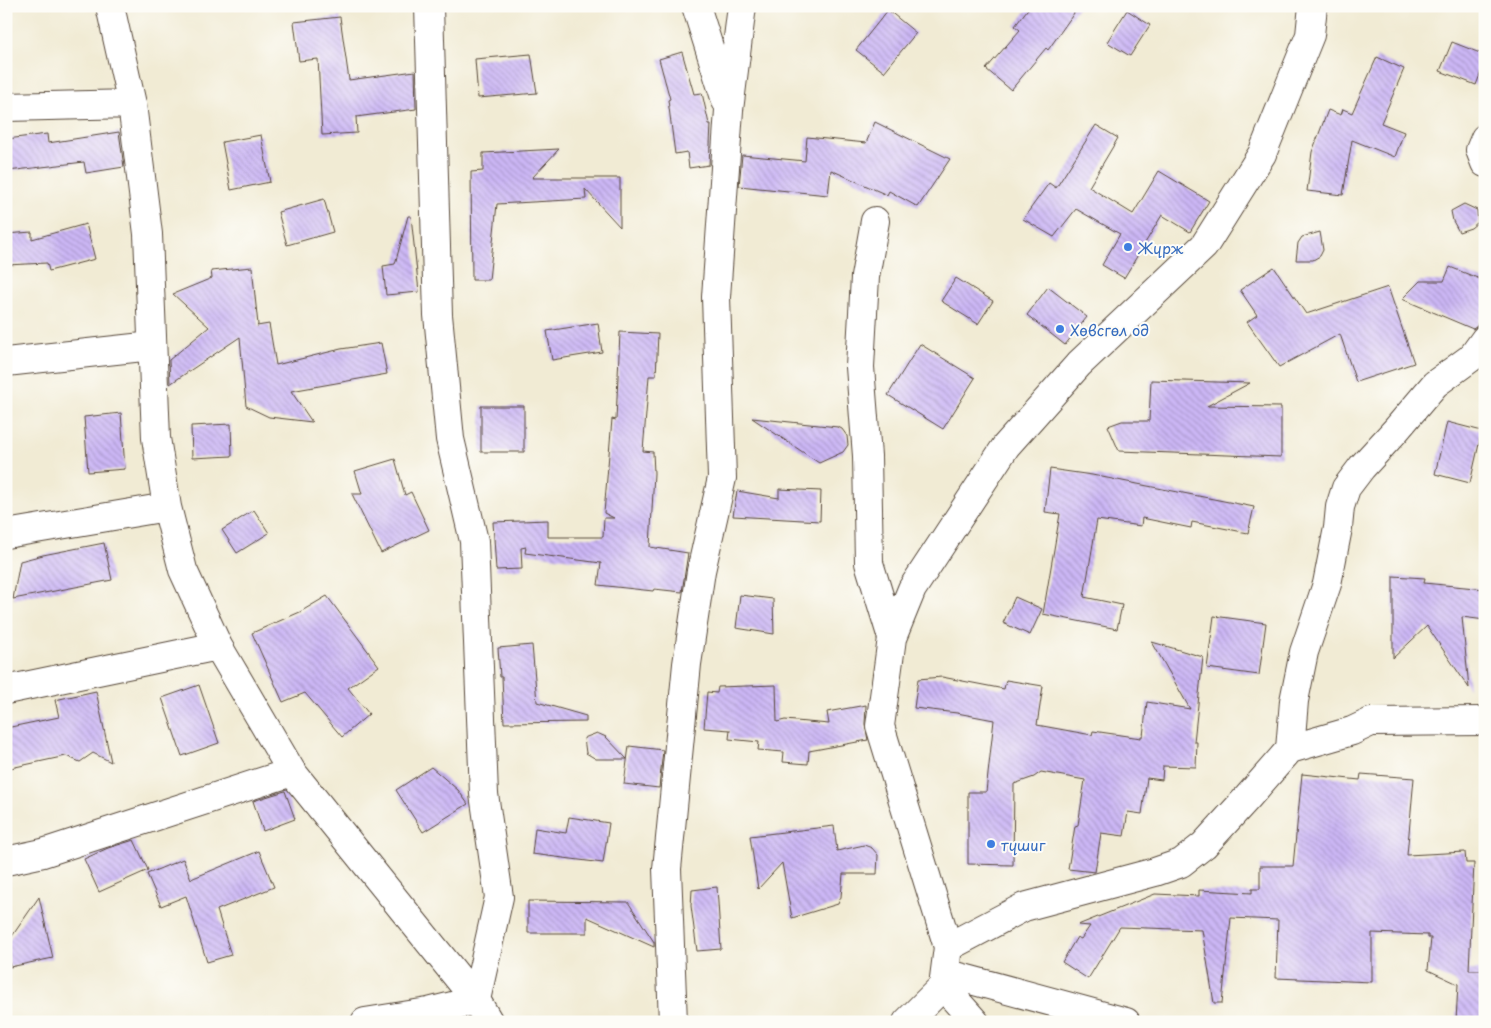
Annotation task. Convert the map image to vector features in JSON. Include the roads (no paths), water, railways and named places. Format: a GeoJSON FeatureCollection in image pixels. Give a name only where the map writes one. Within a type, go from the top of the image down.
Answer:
{"type":"FeatureCollection","features":[{"type":"Feature","properties":{"kind":"street"},"geometry":{"type":"LineString","coordinates":[[110,6],[132,104],[148,234],[156,438],[167,507],[183,570],[218,646],[292,772],[482,1011]]}},
{"type":"Feature","properties":{"kind":"street"},"geometry":{"type":"LineString","coordinates":[[429,6],[438,315],[450,439],[474,541],[484,794],[499,897],[482,1011]]}},
{"type":"Feature","properties":{"kind":"street"},"geometry":{"type":"LineString","coordinates":[[696,6],[729,110]]}},
{"type":"Feature","properties":{"kind":"street"},"geometry":{"type":"LineString","coordinates":[[673,1022],[667,869],[687,664],[701,571],[722,478],[716,297],[729,110],[742,6]]}},
{"type":"Feature","properties":{"kind":"street"},"geometry":{"type":"LineString","coordinates":[[975,1022],[945,969],[880,726],[892,638],[912,589],[1006,446],[1079,364],[1204,246],[1262,154],[1310,35],[1313,6]]}},
{"type":"Feature","properties":{"kind":"street"},"geometry":{"type":"LineString","coordinates":[[6,107],[132,104]]}},
{"type":"Feature","properties":{"kind":"street"},"geometry":{"type":"LineString","coordinates":[[1485,138],[1480,150],[1485,164]]}},
{"type":"Feature","properties":{"kind":"street"},"geometry":{"type":"LineString","coordinates":[[875,221],[865,277],[860,367],[867,456],[869,563],[892,638]]}},
{"type":"Feature","properties":{"kind":"street"},"geometry":{"type":"LineString","coordinates":[[1290,749],[1294,701],[1304,652],[1327,584],[1338,528],[1340,507],[1346,488],[1435,384],[1472,357],[1485,339]]}},
{"type":"Feature","properties":{"kind":"street"},"geometry":{"type":"LineString","coordinates":[[6,362],[152,346]]}},
{"type":"Feature","properties":{"kind":"street"},"geometry":{"type":"LineString","coordinates":[[6,534],[167,507]]}},
{"type":"Feature","properties":{"kind":"street"},"geometry":{"type":"LineString","coordinates":[[6,690],[218,646]]}},
{"type":"Feature","properties":{"kind":"street"},"geometry":{"type":"LineString","coordinates":[[907,1022],[945,969],[1024,907],[1155,872],[1181,863],[1204,845],[1290,749],[1352,731],[1371,722],[1485,721]]}},
{"type":"Feature","properties":{"kind":"street"},"geometry":{"type":"LineString","coordinates":[[6,861],[43,853],[292,772]]}},
{"type":"Feature","properties":{"kind":"street"},"geometry":{"type":"LineString","coordinates":[[945,969],[1126,1022]]}},
{"type":"Feature","properties":{"kind":"street"},"geometry":{"type":"LineString","coordinates":[[365,1022],[428,1012],[482,1011]]}},
{"type":"Feature","properties":{"kind":"place","name":"Жүрж"},"geometry":{"type":"Point","coordinates":[1128,247]}},
{"type":"Feature","properties":{"kind":"place","name":"Хөвсгөл од"},"geometry":{"type":"Point","coordinates":[1060,329]}},
{"type":"Feature","properties":{"kind":"place","name":"түшиг"},"geometry":{"type":"Point","coordinates":[991,844]}}]}
